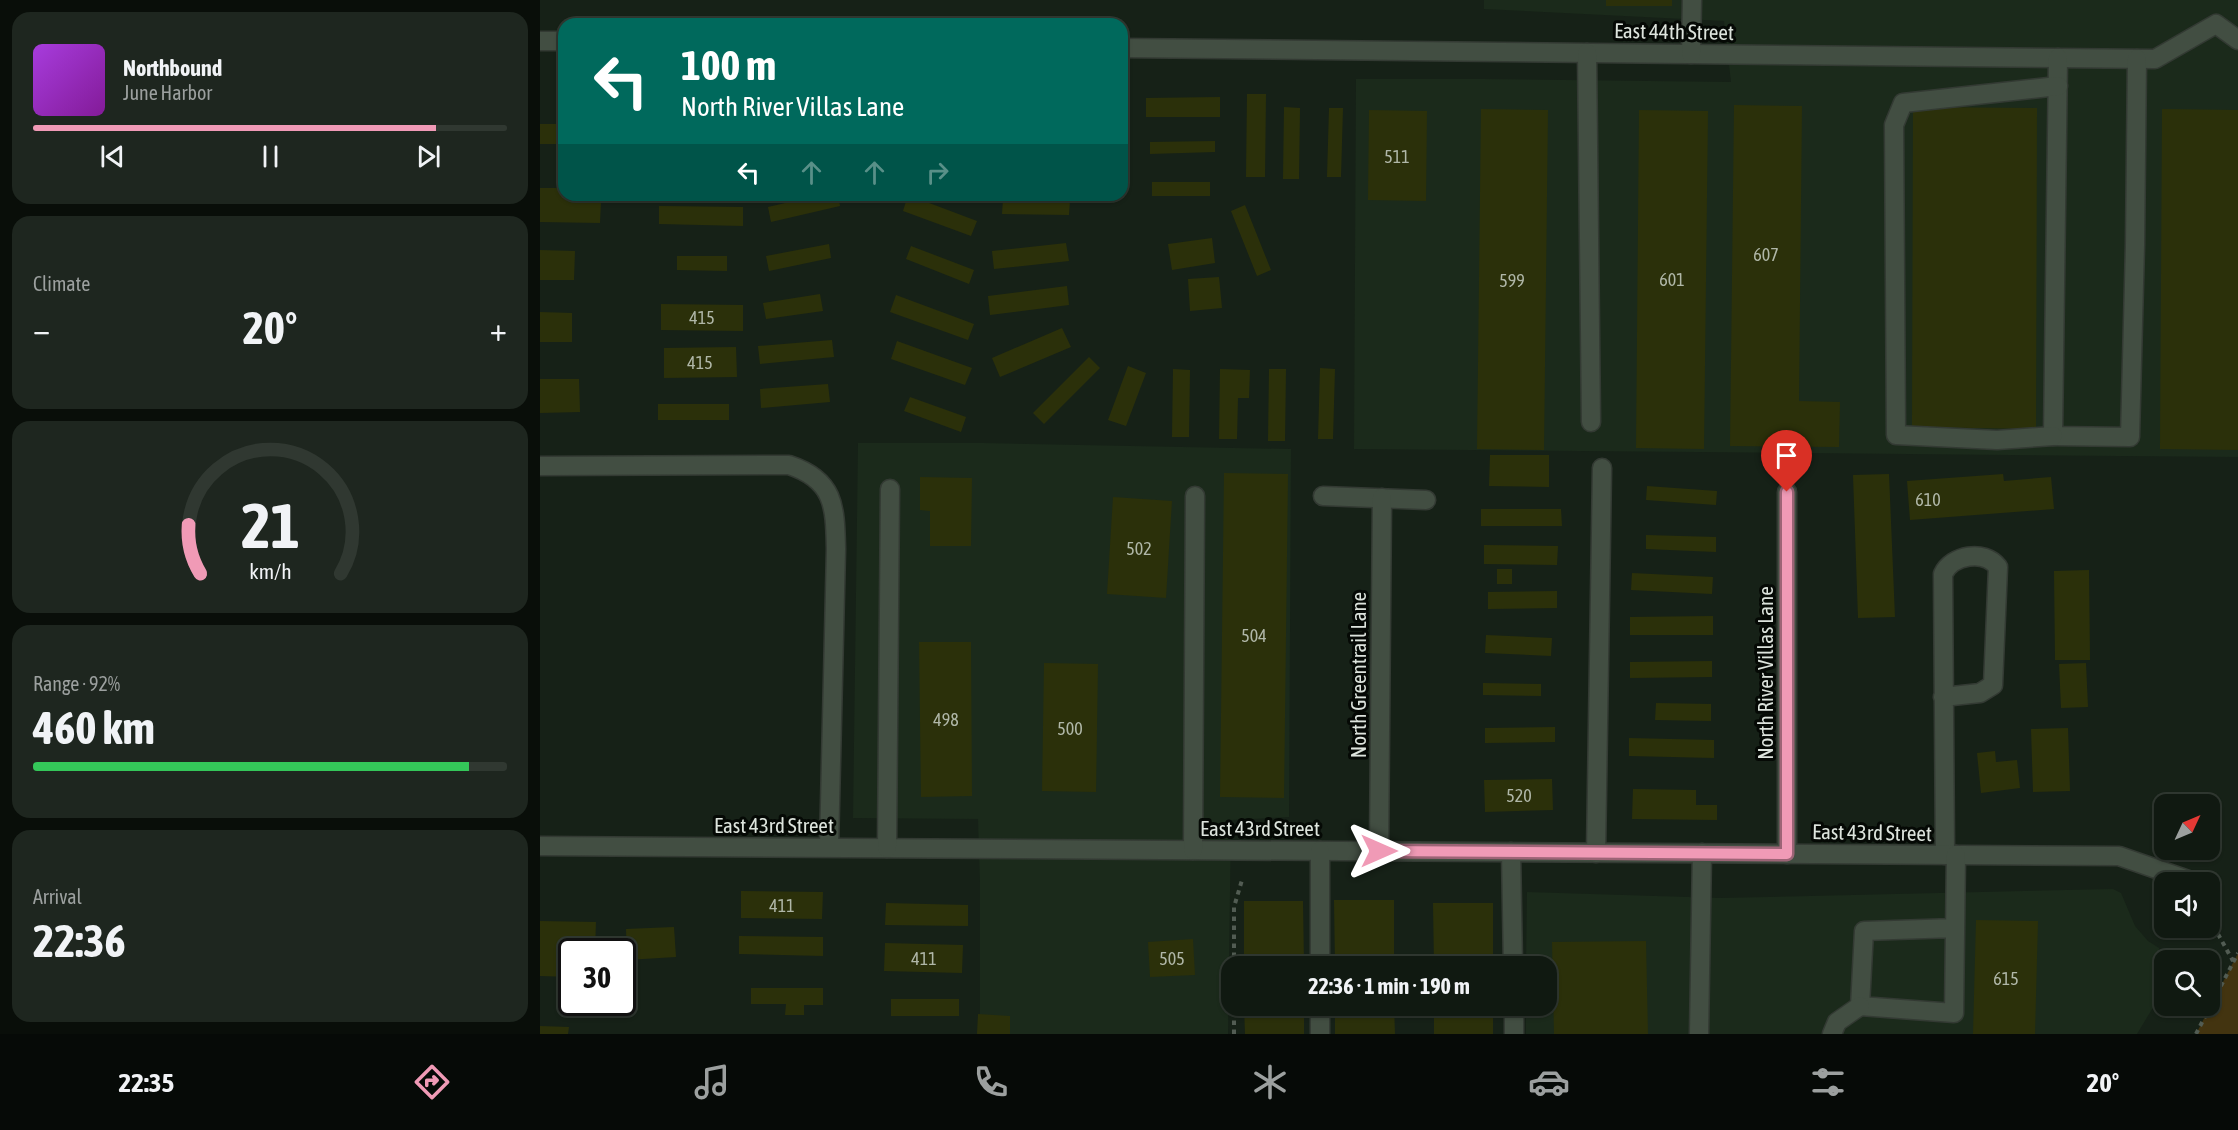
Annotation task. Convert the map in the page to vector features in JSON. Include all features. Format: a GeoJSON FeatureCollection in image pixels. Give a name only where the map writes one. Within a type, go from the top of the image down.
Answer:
{"type":"FeatureCollection","features":[{"type":"Feature","properties":{"kind":"street"},"geometry":{"type":"LineString","coordinates":[[1691,54],[1692,0]]}},
{"type":"Feature","properties":{"kind":"street","name":"East 44th Street"},"geometry":{"type":"LineString","coordinates":[[1128,48],[2155,59],[2216,24],[2238,40]]}},
{"type":"Feature","properties":{"kind":"street"},"geometry":{"type":"LineString","coordinates":[[540,41],[558,41]]}},
{"type":"Feature","properties":{"kind":"street"},"geometry":{"type":"LineString","coordinates":[[1587,53],[1591,422]]}},
{"type":"Feature","properties":{"kind":"street"},"geometry":{"type":"LineString","coordinates":[[2053,436],[2058,58]]}},
{"type":"Feature","properties":{"kind":"street"},"geometry":{"type":"LineString","coordinates":[[2058,86],[1903,103],[1893,125],[1896,435],[1997,440],[2053,436],[2130,437],[2137,59]]}},
{"type":"Feature","properties":{"kind":"street"},"geometry":{"type":"LineString","coordinates":[[540,466],[789,465],[805,470],[822,483],[832,499],[836,549],[829,848]]}},
{"type":"Feature","properties":{"kind":"street"},"geometry":{"type":"LineString","coordinates":[[1596,853],[1602,468]]}},
{"type":"Feature","properties":{"kind":"street"},"geometry":{"type":"LineString","coordinates":[[887,848],[890,489]]}},
{"type":"Feature","properties":{"kind":"street","name":"North River Villas Lane"},"geometry":{"type":"LineString","coordinates":[[1787,492],[1787,854]]}},
{"type":"Feature","properties":{"kind":"street"},"geometry":{"type":"LineString","coordinates":[[1193,850],[1195,496]]}},
{"type":"Feature","properties":{"kind":"street"},"geometry":{"type":"LineString","coordinates":[[1323,496],[1426,500]]}},
{"type":"Feature","properties":{"kind":"street","name":"North Greentrail Lane"},"geometry":{"type":"LineString","coordinates":[[1379,851],[1382,498]]}},
{"type":"Feature","properties":{"kind":"street"},"geometry":{"type":"LineString","coordinates":[[1832,1034],[1837,1022],[1860,1006],[1954,1013],[1955,928],[1943,696],[1943,574],[1947,566],[1955,560],[1966,557],[1985,557],[1994,561],[1998,567],[1993,685],[1980,693],[1943,696]]}},
{"type":"Feature","properties":{"kind":"street","name":"East 43rd Street"},"geometry":{"type":"LineString","coordinates":[[540,846],[2119,856],[2165,872]]}},
{"type":"Feature","properties":{"kind":"street"},"geometry":{"type":"LineString","coordinates":[[1320,851],[1320,956]]}},
{"type":"Feature","properties":{"kind":"street"},"geometry":{"type":"LineString","coordinates":[[1511,852],[1513,956]]}},
{"type":"Feature","properties":{"kind":"street"},"geometry":{"type":"LineString","coordinates":[[1699,1034],[1702,853]]}},
{"type":"Feature","properties":{"kind":"street"},"geometry":{"type":"LineString","coordinates":[[1860,1006],[1863,931],[1955,928]]}},
{"type":"Feature","properties":{"kind":"street"},"geometry":{"type":"LineString","coordinates":[[1320,1016],[1320,1034]]}},
{"type":"Feature","properties":{"kind":"street"},"geometry":{"type":"LineString","coordinates":[[1514,1016],[1514,1034]]}},
{"type":"Feature","properties":{"kind":"path"},"geometry":{"type":"LineString","coordinates":[[1234,956],[1234,907],[1242,880]]}},
{"type":"Feature","properties":{"kind":"path"},"geometry":{"type":"LineString","coordinates":[[2220,938],[2233,961]]}},
{"type":"Feature","properties":{"kind":"path"},"geometry":{"type":"LineString","coordinates":[[2196,1034],[2238,953]]}},
{"type":"Feature","properties":{"kind":"path"},"geometry":{"type":"LineString","coordinates":[[1234,1016],[1234,1034]]}},
{"type":"Feature","properties":{"kind":"shaded area"},"geometry":{"type":"Polygon","coordinates":[[[1484,0],[2238,0],[2238,457],[1354,449],[1356,79],[1731,82],[1724,21],[1484,9],[1484,0]]]}},
{"type":"Feature","properties":{"kind":"shaded area"},"geometry":{"type":"Polygon","coordinates":[[[858,443],[1291,449],[1289,817],[1231,820],[1229,956],[1221,956],[1221,1016],[1228,1016],[1228,1034],[980,1034],[978,819],[853,818],[858,443]]]}},
{"type":"Feature","properties":{"kind":"shaded area"},"geometry":{"type":"Polygon","coordinates":[[[2113,889],[2121,893],[2135,926],[2148,941],[2159,948],[2159,950],[2154,950],[2154,1006],[2137,1034],[1526,1034],[1526,1016],[1557,1016],[1557,956],[1526,956],[1527,892],[1720,898],[2113,889]]]}},
{"type":"Feature","properties":{"kind":"shaded area"},"geometry":{"type":"Polygon","coordinates":[[[2238,953],[2238,1034],[2196,1034],[2205,1016],[2220,1016],[2220,988],[2238,953]]]}},
{"type":"Feature","properties":{"kind":"building"},"geometry":{"type":"Polygon","coordinates":[[[1606,0],[1672,0],[1672,6],[1606,6],[1606,0]]]}},
{"type":"Feature","properties":{"kind":"building"},"geometry":{"type":"Polygon","coordinates":[[[1247,94],[1266,94],[1265,177],[1246,177],[1247,94]]]}},
{"type":"Feature","properties":{"kind":"building"},"geometry":{"type":"Polygon","coordinates":[[[1220,97],[1220,117],[1146,117],[1146,98],[1220,97]]]}},
{"type":"Feature","properties":{"kind":"building"},"geometry":{"type":"Polygon","coordinates":[[[1734,105],[1802,106],[1799,401],[1840,402],[1839,447],[1730,446],[1734,105]]]}},
{"type":"Feature","properties":{"kind":"building"},"geometry":{"type":"Polygon","coordinates":[[[1284,107],[1300,108],[1299,179],[1283,179],[1284,107]]]}},
{"type":"Feature","properties":{"kind":"building"},"geometry":{"type":"Polygon","coordinates":[[[1913,107],[2037,108],[2036,429],[1912,427],[1913,107]]]}},
{"type":"Feature","properties":{"kind":"building"},"geometry":{"type":"Polygon","coordinates":[[[1329,108],[1343,108],[1341,177],[1327,177],[1329,108]]]}},
{"type":"Feature","properties":{"kind":"building"},"geometry":{"type":"Polygon","coordinates":[[[1481,109],[1548,110],[1544,450],[1477,449],[1481,109]]]}},
{"type":"Feature","properties":{"kind":"building"},"geometry":{"type":"Polygon","coordinates":[[[2162,109],[2238,110],[2238,450],[2160,449],[2162,109]]]}},
{"type":"Feature","properties":{"kind":"building"},"geometry":{"type":"Polygon","coordinates":[[[1369,110],[1427,111],[1426,201],[1368,200],[1369,110]]]}},
{"type":"Feature","properties":{"kind":"building"},"geometry":{"type":"Polygon","coordinates":[[[1639,110],[1708,111],[1704,449],[1636,448],[1639,110]]]}},
{"type":"Feature","properties":{"kind":"building"},"geometry":{"type":"Polygon","coordinates":[[[540,124],[558,124],[558,144],[540,144],[540,124]]]}},
{"type":"Feature","properties":{"kind":"building"},"geometry":{"type":"Polygon","coordinates":[[[1215,141],[1215,152],[1150,154],[1150,142],[1215,141]]]}},
{"type":"Feature","properties":{"kind":"building"},"geometry":{"type":"Polygon","coordinates":[[[1152,182],[1210,182],[1210,196],[1152,196],[1152,182]]]}},
{"type":"Feature","properties":{"kind":"building"},"geometry":{"type":"Polygon","coordinates":[[[540,188],[558,188],[558,201],[601,201],[600,223],[540,222],[540,188]]]}},
{"type":"Feature","properties":{"kind":"building"},"geometry":{"type":"Polygon","coordinates":[[[794,201],[839,201],[840,206],[771,222],[768,207],[794,201]]]}},
{"type":"Feature","properties":{"kind":"building"},"geometry":{"type":"Polygon","coordinates":[[[906,201],[924,201],[977,221],[971,236],[903,211],[906,201]]]}},
{"type":"Feature","properties":{"kind":"building"},"geometry":{"type":"Polygon","coordinates":[[[1003,201],[1070,201],[1069,215],[1002,214],[1003,201]]]}},
{"type":"Feature","properties":{"kind":"building"},"geometry":{"type":"Polygon","coordinates":[[[1245,205],[1271,270],[1257,276],[1231,211],[1245,205]]]}},
{"type":"Feature","properties":{"kind":"building"},"geometry":{"type":"Polygon","coordinates":[[[659,206],[743,207],[743,226],[659,224],[659,206]]]}},
{"type":"Feature","properties":{"kind":"building"},"geometry":{"type":"Polygon","coordinates":[[[1212,238],[1215,263],[1172,270],[1168,244],[1212,238]]]}},
{"type":"Feature","properties":{"kind":"building"},"geometry":{"type":"Polygon","coordinates":[[[1066,243],[1069,261],[994,269],[992,251],[1066,243]]]}},
{"type":"Feature","properties":{"kind":"building"},"geometry":{"type":"Polygon","coordinates":[[[829,244],[831,258],[769,271],[766,256],[829,244]]]}},
{"type":"Feature","properties":{"kind":"building"},"geometry":{"type":"Polygon","coordinates":[[[911,246],[974,270],[969,284],[906,259],[911,246]]]}},
{"type":"Feature","properties":{"kind":"building"},"geometry":{"type":"Polygon","coordinates":[[[540,250],[575,251],[574,280],[540,280],[540,250]]]}},
{"type":"Feature","properties":{"kind":"building"},"geometry":{"type":"Polygon","coordinates":[[[677,256],[727,256],[727,271],[677,270],[677,256]]]}},
{"type":"Feature","properties":{"kind":"building"},"geometry":{"type":"Polygon","coordinates":[[[1219,277],[1222,308],[1190,311],[1188,279],[1219,277]]]}},
{"type":"Feature","properties":{"kind":"building"},"geometry":{"type":"Polygon","coordinates":[[[1067,286],[1069,305],[990,315],[988,296],[1067,286]]]}},
{"type":"Feature","properties":{"kind":"building"},"geometry":{"type":"Polygon","coordinates":[[[820,294],[823,311],[766,319],[763,303],[820,294]]]}},
{"type":"Feature","properties":{"kind":"building"},"geometry":{"type":"Polygon","coordinates":[[[896,295],[974,324],[968,340],[890,312],[896,295]]]}},
{"type":"Feature","properties":{"kind":"building"},"geometry":{"type":"Polygon","coordinates":[[[661,304],[743,305],[743,331],[661,330],[661,304]]]}},
{"type":"Feature","properties":{"kind":"building"},"geometry":{"type":"Polygon","coordinates":[[[540,312],[572,313],[572,342],[540,342],[540,312]]]}},
{"type":"Feature","properties":{"kind":"building"},"geometry":{"type":"Polygon","coordinates":[[[1062,328],[1071,347],[1000,377],[992,358],[1062,328]]]}},
{"type":"Feature","properties":{"kind":"building"},"geometry":{"type":"Polygon","coordinates":[[[832,340],[834,357],[760,364],[758,346],[832,340]]]}},
{"type":"Feature","properties":{"kind":"building"},"geometry":{"type":"Polygon","coordinates":[[[897,341],[972,368],[965,385],[891,359],[897,341]]]}},
{"type":"Feature","properties":{"kind":"building"},"geometry":{"type":"Polygon","coordinates":[[[736,347],[737,377],[664,378],[664,348],[736,347]]]}},
{"type":"Feature","properties":{"kind":"building"},"geometry":{"type":"Polygon","coordinates":[[[1089,357],[1100,368],[1044,424],[1033,413],[1089,357]]]}},
{"type":"Feature","properties":{"kind":"building"},"geometry":{"type":"Polygon","coordinates":[[[1128,366],[1146,373],[1126,426],[1108,420],[1128,366]]]}},
{"type":"Feature","properties":{"kind":"building"},"geometry":{"type":"Polygon","coordinates":[[[1320,368],[1335,369],[1333,439],[1318,439],[1320,368]]]}},
{"type":"Feature","properties":{"kind":"building"},"geometry":{"type":"Polygon","coordinates":[[[1173,369],[1190,370],[1189,437],[1172,437],[1173,369]]]}},
{"type":"Feature","properties":{"kind":"building"},"geometry":{"type":"Polygon","coordinates":[[[1220,369],[1250,370],[1249,398],[1238,398],[1237,439],[1219,439],[1220,369]]]}},
{"type":"Feature","properties":{"kind":"building"},"geometry":{"type":"Polygon","coordinates":[[[1269,369],[1286,369],[1285,441],[1268,441],[1269,369]]]}},
{"type":"Feature","properties":{"kind":"building"},"geometry":{"type":"Polygon","coordinates":[[[540,379],[579,379],[580,412],[540,413],[540,379]]]}},
{"type":"Feature","properties":{"kind":"building"},"geometry":{"type":"Polygon","coordinates":[[[828,384],[830,402],[761,408],[760,389],[828,384]]]}},
{"type":"Feature","properties":{"kind":"building"},"geometry":{"type":"Polygon","coordinates":[[[910,397],[966,417],[961,432],[904,411],[910,397]]]}},
{"type":"Feature","properties":{"kind":"building"},"geometry":{"type":"Polygon","coordinates":[[[658,404],[729,404],[729,420],[658,420],[658,404]]]}},
{"type":"Feature","properties":{"kind":"building"},"geometry":{"type":"Polygon","coordinates":[[[1490,455],[1549,455],[1549,487],[1489,486],[1490,455]]]}},
{"type":"Feature","properties":{"kind":"building"},"geometry":{"type":"Polygon","coordinates":[[[1224,473],[1288,474],[1284,798],[1220,797],[1224,473]]]}},
{"type":"Feature","properties":{"kind":"building"},"geometry":{"type":"Polygon","coordinates":[[[1889,474],[1895,617],[1858,618],[1853,475],[1889,474]]]}},
{"type":"Feature","properties":{"kind":"building"},"geometry":{"type":"Polygon","coordinates":[[[2003,474],[2004,481],[2051,477],[2054,509],[1910,520],[1907,481],[2003,474]]]}},
{"type":"Feature","properties":{"kind":"building"},"geometry":{"type":"Polygon","coordinates":[[[920,477],[972,478],[971,546],[930,546],[930,511],[920,510],[920,477]]]}},
{"type":"Feature","properties":{"kind":"building"},"geometry":{"type":"Polygon","coordinates":[[[1647,486],[1717,491],[1716,505],[1646,500],[1647,486]]]}},
{"type":"Feature","properties":{"kind":"building"},"geometry":{"type":"Polygon","coordinates":[[[1113,497],[1172,501],[1166,598],[1107,594],[1113,497]]]}},
{"type":"Feature","properties":{"kind":"building"},"geometry":{"type":"Polygon","coordinates":[[[1481,509],[1561,509],[1562,526],[1481,526],[1481,509]]]}},
{"type":"Feature","properties":{"kind":"building"},"geometry":{"type":"Polygon","coordinates":[[[1646,535],[1716,537],[1716,552],[1646,549],[1646,535]]]}},
{"type":"Feature","properties":{"kind":"building"},"geometry":{"type":"Polygon","coordinates":[[[1484,545],[1558,546],[1557,565],[1484,564],[1484,545]]]}},
{"type":"Feature","properties":{"kind":"building"},"geometry":{"type":"Polygon","coordinates":[[[1497,569],[1512,569],[1512,584],[1497,584],[1497,569]]]}},
{"type":"Feature","properties":{"kind":"building"},"geometry":{"type":"Polygon","coordinates":[[[2089,570],[2090,660],[2055,660],[2054,571],[2089,570]]]}},
{"type":"Feature","properties":{"kind":"building"},"geometry":{"type":"Polygon","coordinates":[[[1632,573],[1713,577],[1712,594],[1631,590],[1632,573]]]}},
{"type":"Feature","properties":{"kind":"building"},"geometry":{"type":"Polygon","coordinates":[[[1557,591],[1557,608],[1488,609],[1488,592],[1557,591]]]}},
{"type":"Feature","properties":{"kind":"building"},"geometry":{"type":"Polygon","coordinates":[[[1713,616],[1713,635],[1630,635],[1630,617],[1713,616]]]}},
{"type":"Feature","properties":{"kind":"building"},"geometry":{"type":"Polygon","coordinates":[[[1486,635],[1552,638],[1551,656],[1485,653],[1486,635]]]}},
{"type":"Feature","properties":{"kind":"building"},"geometry":{"type":"Polygon","coordinates":[[[919,642],[971,642],[972,796],[921,797],[919,642]]]}},
{"type":"Feature","properties":{"kind":"building"},"geometry":{"type":"Polygon","coordinates":[[[1712,661],[1712,677],[1630,678],[1630,662],[1712,661]]]}},
{"type":"Feature","properties":{"kind":"building"},"geometry":{"type":"Polygon","coordinates":[[[1044,663],[1098,664],[1096,792],[1042,791],[1044,663]]]}},
{"type":"Feature","properties":{"kind":"building"},"geometry":{"type":"Polygon","coordinates":[[[2086,663],[2088,707],[2061,708],[2059,664],[2086,663]]]}},
{"type":"Feature","properties":{"kind":"building"},"geometry":{"type":"Polygon","coordinates":[[[1483,683],[1541,684],[1541,696],[1483,695],[1483,683]]]}},
{"type":"Feature","properties":{"kind":"building"},"geometry":{"type":"Polygon","coordinates":[[[1656,703],[1711,704],[1711,721],[1655,720],[1656,703]]]}},
{"type":"Feature","properties":{"kind":"building"},"geometry":{"type":"Polygon","coordinates":[[[1555,727],[1555,742],[1485,743],[1485,728],[1555,727]]]}},
{"type":"Feature","properties":{"kind":"building"},"geometry":{"type":"Polygon","coordinates":[[[2068,728],[2070,791],[2033,792],[2031,729],[2068,728]]]}},
{"type":"Feature","properties":{"kind":"building"},"geometry":{"type":"Polygon","coordinates":[[[1629,738],[1714,740],[1714,758],[1629,756],[1629,738]]]}},
{"type":"Feature","properties":{"kind":"building"},"geometry":{"type":"Polygon","coordinates":[[[1995,751],[1996,762],[2017,760],[2020,788],[1981,793],[1977,753],[1995,751]]]}},
{"type":"Feature","properties":{"kind":"building"},"geometry":{"type":"Polygon","coordinates":[[[1552,779],[1553,810],[1485,812],[1484,780],[1552,779]]]}},
{"type":"Feature","properties":{"kind":"building"},"geometry":{"type":"Polygon","coordinates":[[[1633,789],[1696,790],[1696,805],[1717,805],[1717,820],[1632,819],[1633,789]]]}},
{"type":"Feature","properties":{"kind":"building"},"geometry":{"type":"Polygon","coordinates":[[[741,891],[823,892],[822,919],[741,918],[741,891]]]}},
{"type":"Feature","properties":{"kind":"building"},"geometry":{"type":"Polygon","coordinates":[[[1334,900],[1394,900],[1394,956],[1335,956],[1334,900]]]}},
{"type":"Feature","properties":{"kind":"building"},"geometry":{"type":"Polygon","coordinates":[[[1244,901],[1303,901],[1304,956],[1244,956],[1244,901]]]}},
{"type":"Feature","properties":{"kind":"building"},"geometry":{"type":"Polygon","coordinates":[[[886,903],[968,905],[968,926],[885,925],[886,903]]]}},
{"type":"Feature","properties":{"kind":"building"},"geometry":{"type":"Polygon","coordinates":[[[1433,903],[1493,903],[1493,956],[1434,956],[1433,903]]]}},
{"type":"Feature","properties":{"kind":"building"},"geometry":{"type":"Polygon","coordinates":[[[1976,920],[2038,921],[2035,1034],[1973,1034],[1976,920]]]}},
{"type":"Feature","properties":{"kind":"building"},"geometry":{"type":"Polygon","coordinates":[[[540,921],[596,922],[595,938],[558,938],[558,977],[540,976],[540,921]]]}},
{"type":"Feature","properties":{"kind":"building"},"geometry":{"type":"Polygon","coordinates":[[[674,927],[676,957],[636,959],[636,938],[626,938],[626,929],[674,927]]]}},
{"type":"Feature","properties":{"kind":"building"},"geometry":{"type":"Polygon","coordinates":[[[739,936],[823,937],[823,956],[739,954],[739,936]]]}},
{"type":"Feature","properties":{"kind":"building"},"geometry":{"type":"Polygon","coordinates":[[[1193,939],[1195,975],[1150,977],[1148,942],[1193,939]]]}},
{"type":"Feature","properties":{"kind":"building"},"geometry":{"type":"Polygon","coordinates":[[[1646,941],[1648,1034],[1554,1034],[1554,1016],[1557,1016],[1557,956],[1552,956],[1552,942],[1646,941]]]}},
{"type":"Feature","properties":{"kind":"building"},"geometry":{"type":"Polygon","coordinates":[[[885,943],[963,945],[962,973],[884,971],[885,943]]]}},
{"type":"Feature","properties":{"kind":"building"},"geometry":{"type":"Polygon","coordinates":[[[751,988],[823,988],[823,1005],[804,1005],[804,1015],[785,1015],[786,1004],[751,1004],[751,988]]]}},
{"type":"Feature","properties":{"kind":"building"},"geometry":{"type":"Polygon","coordinates":[[[891,999],[959,999],[959,1016],[891,1016],[891,999]]]}},
{"type":"Feature","properties":{"kind":"building"},"geometry":{"type":"Polygon","coordinates":[[[978,1014],[1010,1016],[1010,1034],[977,1034],[978,1014]]]}},
{"type":"Feature","properties":{"kind":"building"},"geometry":{"type":"Polygon","coordinates":[[[1244,1016],[1304,1016],[1304,1034],[1245,1034],[1244,1016]]]}},
{"type":"Feature","properties":{"kind":"building"},"geometry":{"type":"Polygon","coordinates":[[[1335,1016],[1394,1016],[1395,1034],[1335,1034],[1335,1016]]]}},
{"type":"Feature","properties":{"kind":"building"},"geometry":{"type":"Polygon","coordinates":[[[1434,1016],[1493,1016],[1493,1034],[1434,1034],[1434,1016]]]}},
{"type":"Feature","properties":{"kind":"building"},"geometry":{"type":"Polygon","coordinates":[[[540,1026],[569,1027],[568,1034],[540,1034],[540,1026]]]}},
{"type":"Feature","properties":{"kind":"route"},"geometry":{"type":"LineString","coordinates":[[1379,851],[1787,854],[1787,492]]}}]}
